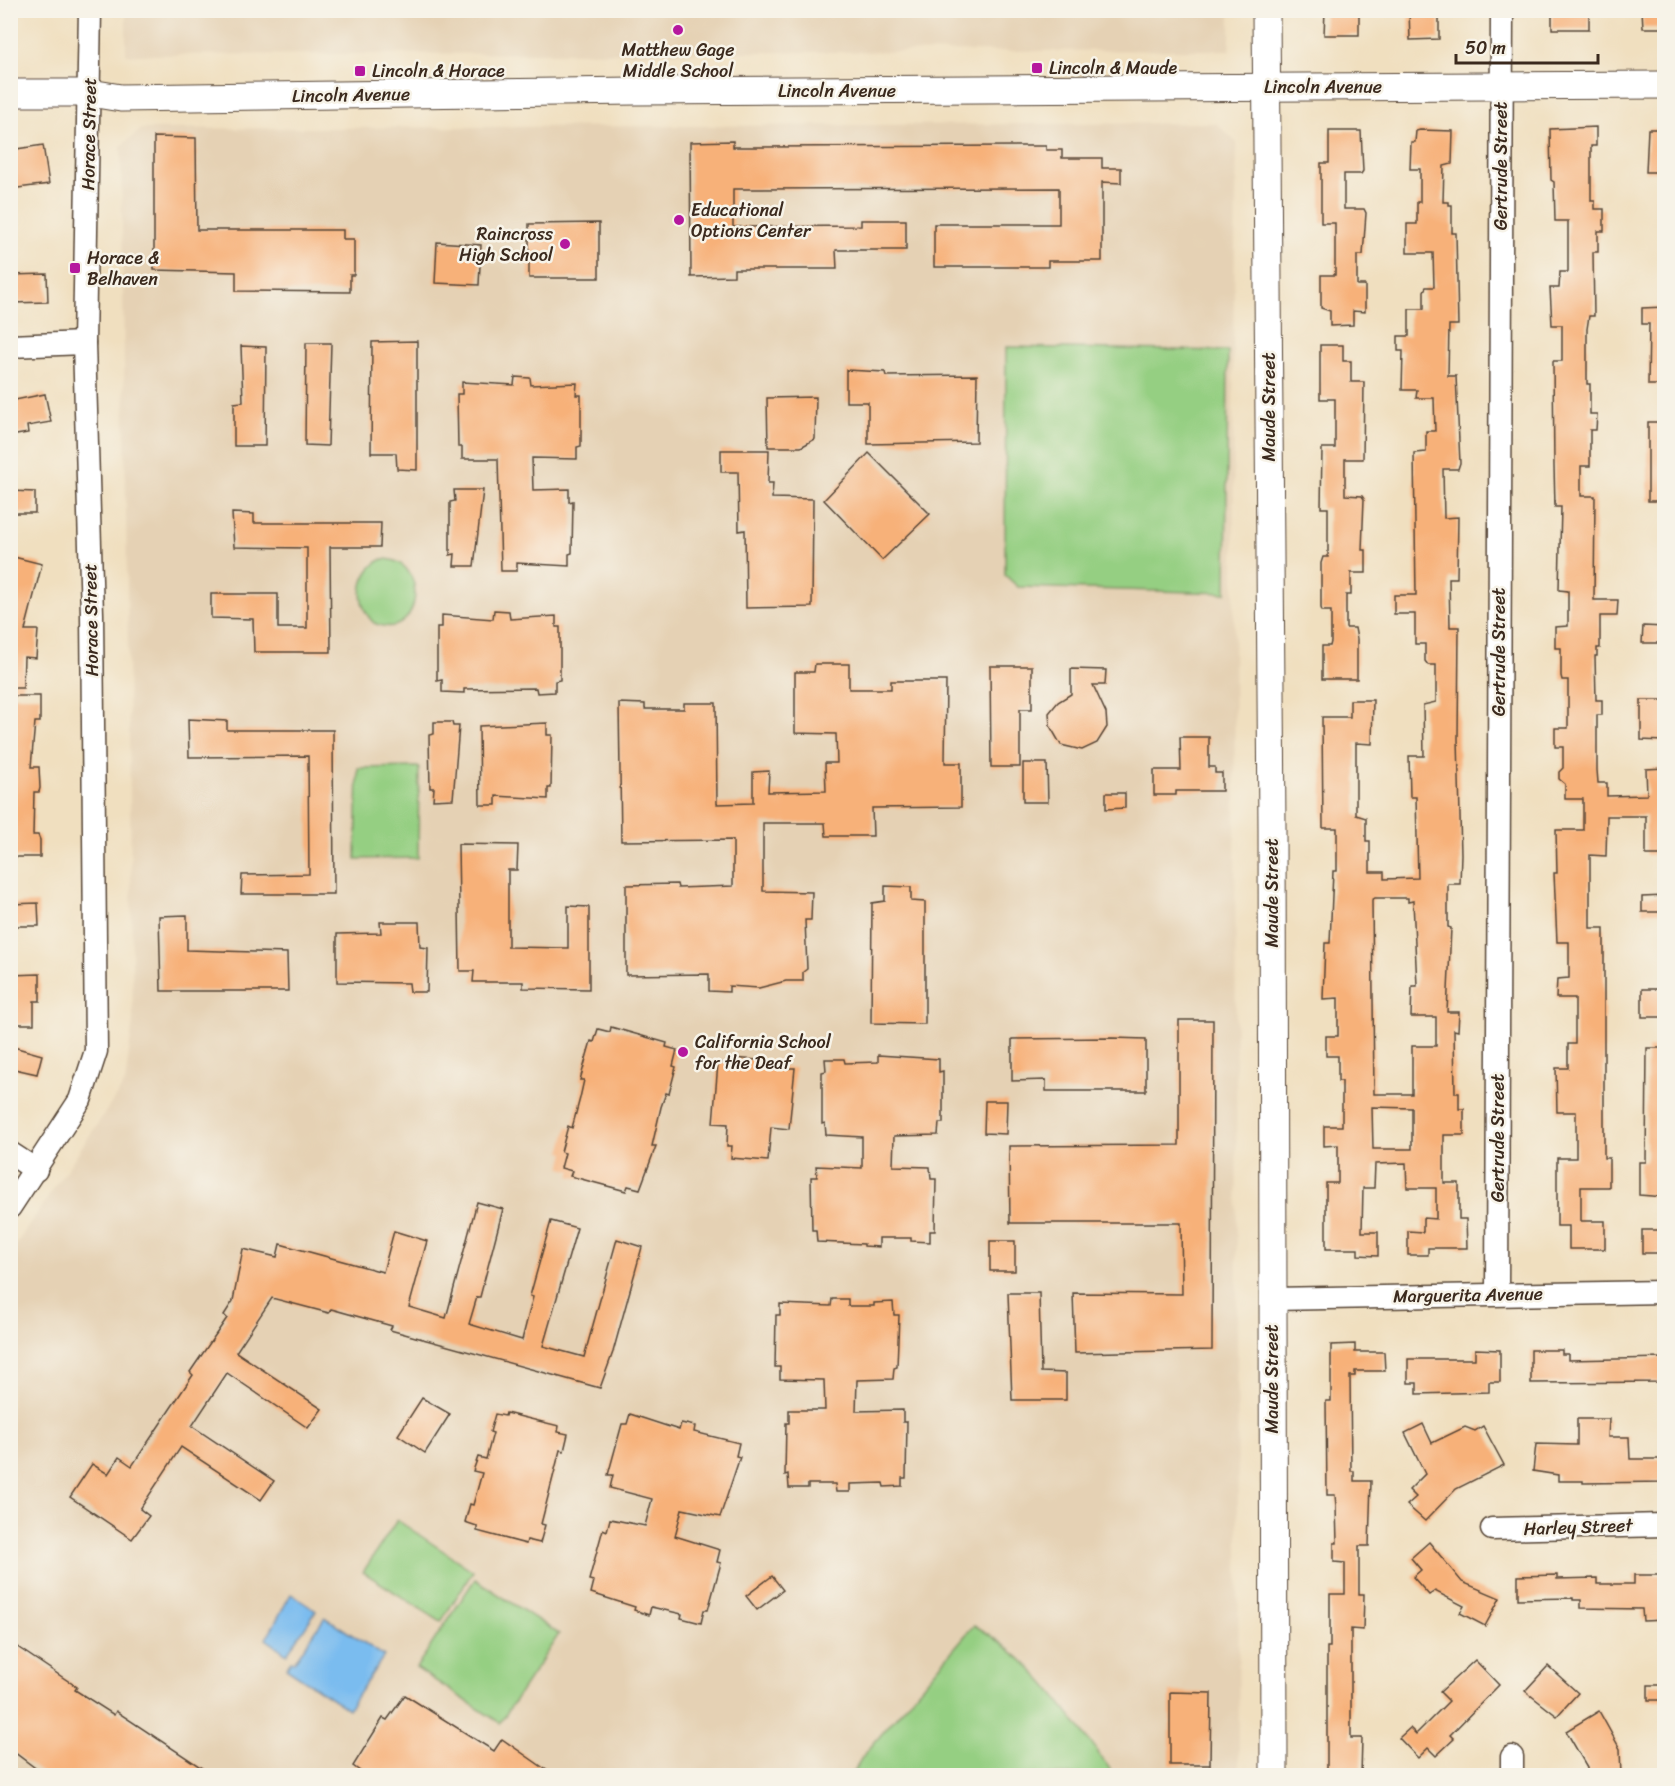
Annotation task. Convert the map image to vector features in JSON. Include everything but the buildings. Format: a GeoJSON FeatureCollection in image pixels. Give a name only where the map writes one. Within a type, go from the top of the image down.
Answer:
{"type":"FeatureCollection","features":[{"type":"Feature","properties":{"kind":"street","name":"Horace Street"},"geometry":{"type":"LineString","coordinates":[[10,1207],[80,1100],[96,1051],[92,614],[84,343],[90,10]]}},
{"type":"Feature","properties":{"kind":"street","name":"Maude Street"},"geometry":{"type":"LineString","coordinates":[[1266,10],[1272,828],[1274,1776]]}},
{"type":"Feature","properties":{"kind":"street","name":"Gertrude Street"},"geometry":{"type":"LineString","coordinates":[[1497,1294],[1502,10]]}},
{"type":"Feature","properties":{"kind":"street","name":"Lincoln Avenue"},"geometry":{"type":"LineString","coordinates":[[10,93],[90,93],[121,98],[635,91],[1665,85]]}},
{"type":"Feature","properties":{"kind":"street"},"geometry":{"type":"LineString","coordinates":[[10,346],[84,343]]}},
{"type":"Feature","properties":{"kind":"street"},"geometry":{"type":"LineString","coordinates":[[10,1153],[36,1170]]}},
{"type":"Feature","properties":{"kind":"street","name":"Marguerita Avenue"},"geometry":{"type":"LineString","coordinates":[[1272,1299],[1665,1292]]}},
{"type":"Feature","properties":{"kind":"street","name":"Harley Street"},"geometry":{"type":"LineString","coordinates":[[1492,1529],[1665,1525]]}},
{"type":"Feature","properties":{"kind":"shaded area","name":"Matthew Gage Middle School"},"geometry":{"type":"Polygon","coordinates":[[[126,10],[1230,10],[1230,50],[126,55],[126,10]]]}},
{"type":"Feature","properties":{"kind":"shaded area","name":"California School for the Deaf"},"geometry":{"type":"Polygon","coordinates":[[[1216,123],[1237,143],[1233,346],[1239,1775],[11,1776],[11,1252],[125,1083],[133,1021],[121,146],[142,129],[1216,123]]]}},
{"type":"Feature","properties":{"kind":"green space"},"geometry":{"type":"Polygon","coordinates":[[[1006,347],[1228,351],[1226,593],[1018,587],[1005,575],[1006,347]]]}},
{"type":"Feature","properties":{"kind":"green space"},"geometry":{"type":"Polygon","coordinates":[[[383,559],[398,563],[409,572],[414,585],[411,612],[402,622],[390,626],[374,623],[363,607],[361,597],[368,571],[383,559]]]}},
{"type":"Feature","properties":{"kind":"green space"},"geometry":{"type":"Polygon","coordinates":[[[419,767],[418,858],[356,859],[358,768],[419,767]]]}},
{"type":"Feature","properties":{"kind":"green space"},"geometry":{"type":"Polygon","coordinates":[[[397,1520],[473,1571],[441,1622],[363,1572],[397,1520]]]}},
{"type":"Feature","properties":{"kind":"green space"},"geometry":{"type":"Polygon","coordinates":[[[475,1579],[559,1634],[500,1723],[416,1668],[475,1579]]]}},
{"type":"Feature","properties":{"kind":"green space"},"geometry":{"type":"Polygon","coordinates":[[[974,1625],[1015,1654],[1050,1689],[1110,1769],[1112,1775],[851,1775],[863,1756],[974,1625]]]}},
{"type":"Feature","properties":{"kind":"water"},"geometry":{"type":"Polygon","coordinates":[[[291,1594],[316,1611],[287,1654],[266,1639],[291,1594]]]}},
{"type":"Feature","properties":{"kind":"water"},"geometry":{"type":"Polygon","coordinates":[[[325,1617],[384,1656],[348,1709],[286,1668],[291,1661],[294,1662],[325,1617]]]}},
{"type":"Feature","properties":{"kind":"place","name":"Matthew Gage Middle School"},"geometry":{"type":"Point","coordinates":[678,30]}},
{"type":"Feature","properties":{"kind":"place","name":"Lincoln & Maude"},"geometry":{"type":"Point","coordinates":[1037,68]}},
{"type":"Feature","properties":{"kind":"place","name":"Lincoln & Horace"},"geometry":{"type":"Point","coordinates":[360,71]}},
{"type":"Feature","properties":{"kind":"place","name":"Educational Options Center"},"geometry":{"type":"Point","coordinates":[679,220]}},
{"type":"Feature","properties":{"kind":"place","name":"Raincross High School"},"geometry":{"type":"Point","coordinates":[565,244]}},
{"type":"Feature","properties":{"kind":"place","name":"Horace & Belhaven"},"geometry":{"type":"Point","coordinates":[75,268]}},
{"type":"Feature","properties":{"kind":"place","name":"California School for the Deaf"},"geometry":{"type":"Point","coordinates":[683,1052]}}]}
